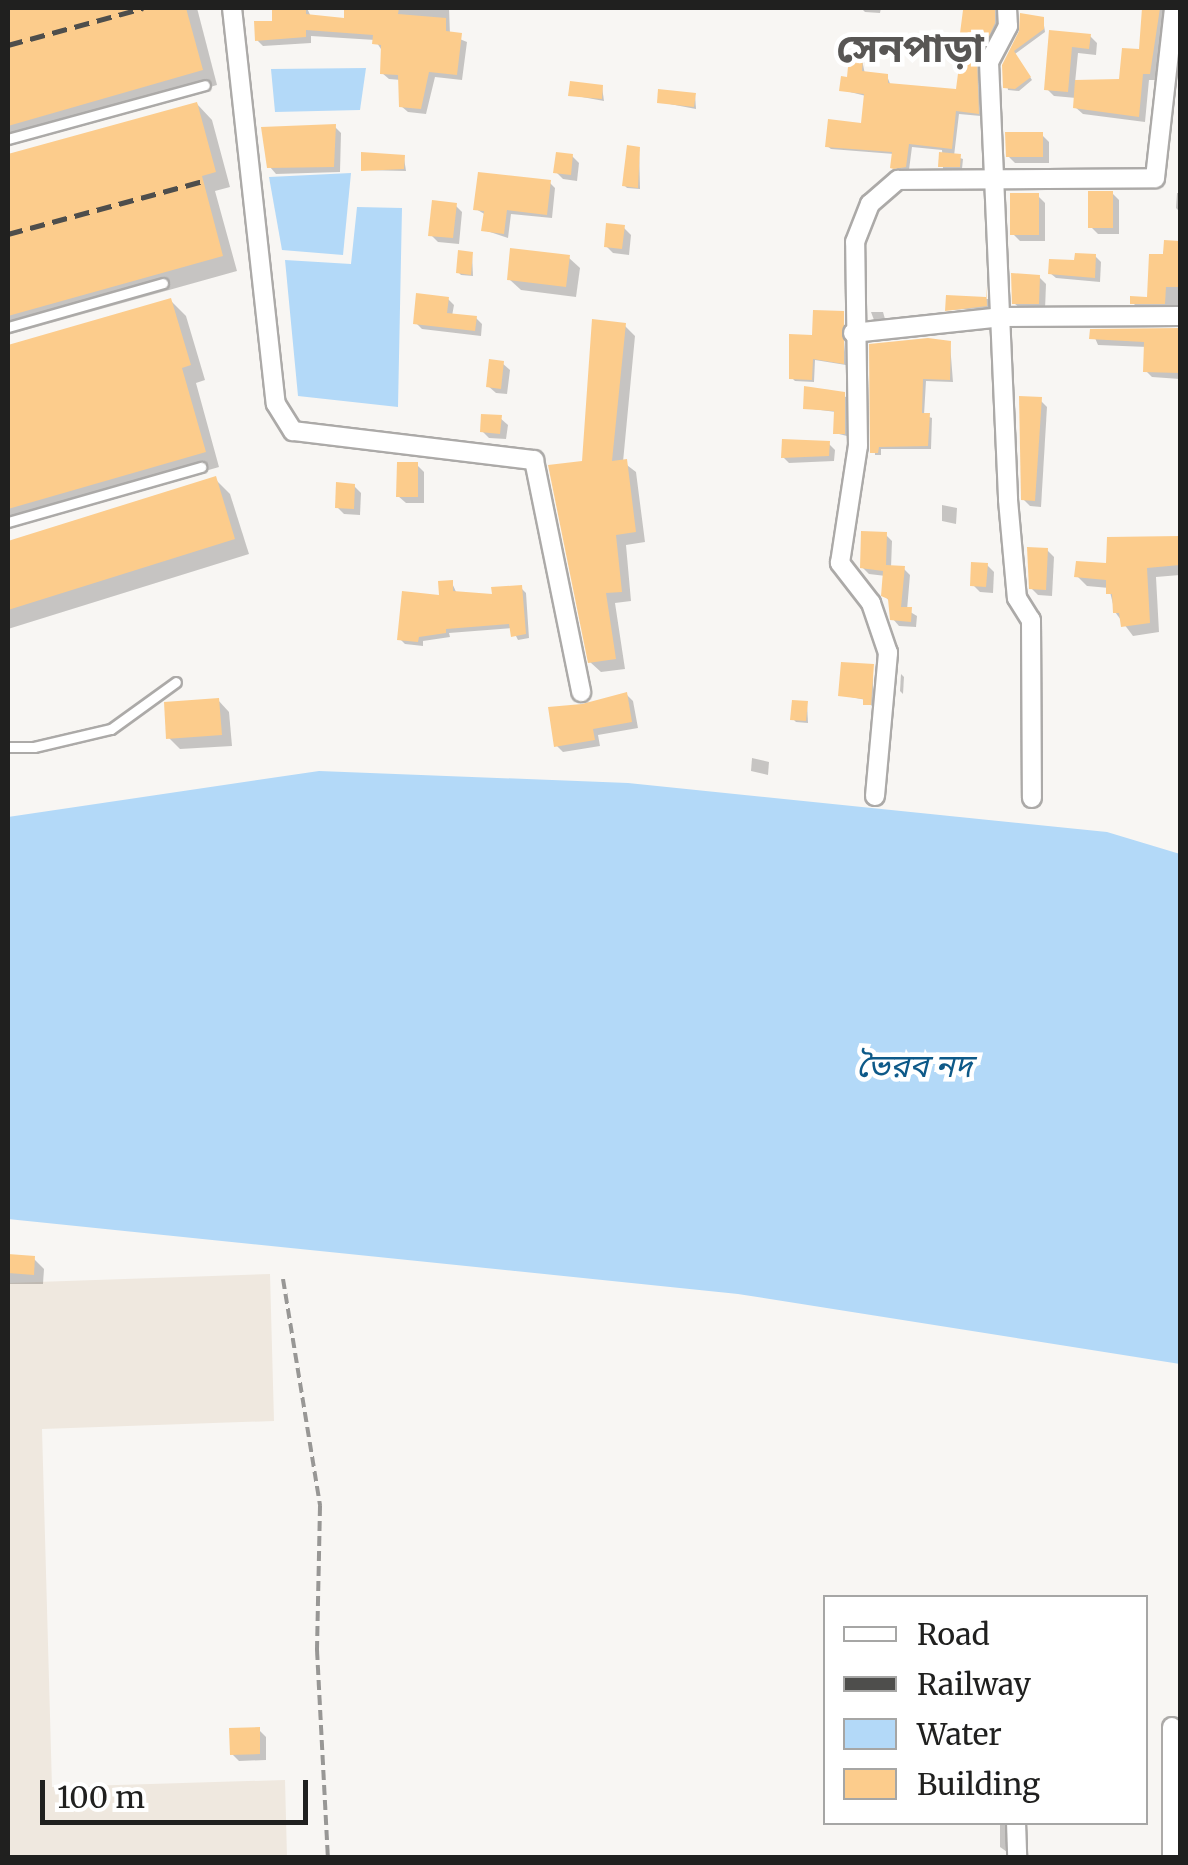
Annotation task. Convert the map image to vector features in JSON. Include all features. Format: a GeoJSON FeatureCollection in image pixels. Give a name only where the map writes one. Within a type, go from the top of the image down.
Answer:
{"type":"FeatureCollection","features":[{"type":"Feature","properties":{"kind":"street"},"geometry":{"type":"LineString","coordinates":[[232,8],[276,404],[292,431],[534,460],[580,692]]}},
{"type":"Feature","properties":{"kind":"street"},"geometry":{"type":"LineString","coordinates":[[1006,8],[1008,26],[990,62],[1008,500],[1017,598],[1031,620],[1032,798]]}},
{"type":"Feature","properties":{"kind":"street"},"geometry":{"type":"LineString","coordinates":[[875,796],[888,654],[872,602],[840,562],[858,446],[853,334],[855,242],[870,204],[898,180],[1155,178],[1176,30],[1174,8]]}},
{"type":"Feature","properties":{"kind":"street"},"geometry":{"type":"LineString","coordinates":[[853,334],[1002,318],[1180,316]]}},
{"type":"Feature","properties":{"kind":"street"},"geometry":{"type":"LineString","coordinates":[[1172,1726],[1172,1858]]}},
{"type":"Feature","properties":{"kind":"street"},"geometry":{"type":"LineString","coordinates":[[1016,1825],[1018,1858]]}},
{"type":"Feature","properties":{"kind":"lane"},"geometry":{"type":"LineString","coordinates":[[8,139],[205,85]]}},
{"type":"Feature","properties":{"kind":"lane"},"geometry":{"type":"LineString","coordinates":[[8,327],[163,283]]}},
{"type":"Feature","properties":{"kind":"lane"},"geometry":{"type":"LineString","coordinates":[[8,522],[201,467]]}},
{"type":"Feature","properties":{"kind":"lane"},"geometry":{"type":"LineString","coordinates":[[8,747],[34,746],[112,729],[176,682]]}},
{"type":"Feature","properties":{"kind":"path"},"geometry":{"type":"LineString","coordinates":[[282,1279],[320,1506],[317,1650],[328,1858]]}},
{"type":"Feature","properties":{"kind":"shaded area"},"geometry":{"type":"Polygon","coordinates":[[[270,1274],[274,1421],[42,1429],[52,1787],[285,1780],[287,1857],[8,1857],[8,1283],[270,1274]]]}},
{"type":"Feature","properties":{"kind":"water"},"geometry":{"type":"Polygon","coordinates":[[[366,68],[360,110],[275,112],[271,69],[366,68]]]}},
{"type":"Feature","properties":{"kind":"water"},"geometry":{"type":"Polygon","coordinates":[[[351,173],[343,255],[282,250],[269,177],[351,173]]]}},
{"type":"Feature","properties":{"kind":"water"},"geometry":{"type":"Polygon","coordinates":[[[357,207],[402,208],[398,407],[298,396],[285,260],[351,264],[357,207]]]}},
{"type":"Feature","properties":{"kind":"water","name":"ভৈরব নদ"},"geometry":{"type":"Polygon","coordinates":[[[319,771],[628,783],[1107,832],[1180,854],[1180,1364],[738,1294],[8,1219],[8,817],[319,771]]]}},
{"type":"Feature","properties":{"kind":"building"},"geometry":{"type":"Polygon","coordinates":[[[8,8],[186,8],[203,70],[8,126],[8,8]]]}},
{"type":"Feature","properties":{"kind":"building"},"geometry":{"type":"Polygon","coordinates":[[[272,8],[306,8],[306,14],[344,18],[344,10],[399,8],[398,14],[446,18],[446,31],[462,33],[457,75],[429,72],[421,109],[399,107],[398,75],[380,74],[381,45],[372,44],[373,35],[306,30],[306,37],[255,41],[254,21],[272,21],[272,8]]]}},
{"type":"Feature","properties":{"kind":"building"},"geometry":{"type":"Polygon","coordinates":[[[1142,8],[1160,8],[1150,74],[1143,74],[1139,117],[1073,108],[1075,80],[1119,79],[1122,48],[1139,49],[1142,8]]]}},
{"type":"Feature","properties":{"kind":"building"},"geometry":{"type":"Polygon","coordinates":[[[963,10],[995,10],[995,23],[977,62],[979,114],[956,111],[952,149],[909,144],[906,167],[894,169],[890,168],[892,152],[825,147],[828,119],[861,123],[864,94],[839,91],[841,76],[847,77],[849,56],[863,57],[862,71],[888,74],[888,83],[956,89],[960,58],[948,57],[950,40],[959,41],[963,10]]]}},
{"type":"Feature","properties":{"kind":"building"},"geometry":{"type":"Polygon","coordinates":[[[1020,13],[1044,17],[1044,29],[1014,51],[1031,77],[1015,89],[1003,88],[1002,65],[1019,31],[1020,13]]]}},
{"type":"Feature","properties":{"kind":"building"},"geometry":{"type":"Polygon","coordinates":[[[1049,30],[1091,34],[1089,49],[1072,47],[1068,92],[1044,90],[1049,30]]]}},
{"type":"Feature","properties":{"kind":"building"},"geometry":{"type":"Polygon","coordinates":[[[570,81],[603,85],[602,99],[568,96],[570,81]]]}},
{"type":"Feature","properties":{"kind":"building"},"geometry":{"type":"Polygon","coordinates":[[[658,89],[696,93],[694,107],[657,103],[658,89]]]}},
{"type":"Feature","properties":{"kind":"building"},"geometry":{"type":"Polygon","coordinates":[[[197,102],[216,172],[202,176],[223,256],[8,316],[8,154],[197,102]]]}},
{"type":"Feature","properties":{"kind":"building"},"geometry":{"type":"Polygon","coordinates":[[[336,124],[334,167],[267,168],[261,127],[336,124]]]}},
{"type":"Feature","properties":{"kind":"building"},"geometry":{"type":"Polygon","coordinates":[[[1005,132],[1043,132],[1043,157],[1006,157],[1005,132]]]}},
{"type":"Feature","properties":{"kind":"building"},"geometry":{"type":"Polygon","coordinates":[[[627,145],[640,147],[638,188],[622,186],[627,145]]]}},
{"type":"Feature","properties":{"kind":"building"},"geometry":{"type":"Polygon","coordinates":[[[361,152],[405,155],[404,169],[361,171],[361,152]]]}},
{"type":"Feature","properties":{"kind":"building"},"geometry":{"type":"Polygon","coordinates":[[[556,152],[573,154],[571,175],[553,173],[556,152]]]}},
{"type":"Feature","properties":{"kind":"building"},"geometry":{"type":"Polygon","coordinates":[[[939,152],[961,154],[960,167],[938,167],[939,152]]]}},
{"type":"Feature","properties":{"kind":"building"},"geometry":{"type":"Polygon","coordinates":[[[478,172],[551,180],[547,215],[507,210],[504,234],[481,231],[484,211],[473,210],[478,172]]]}},
{"type":"Feature","properties":{"kind":"building"},"geometry":{"type":"Polygon","coordinates":[[[1088,191],[1113,191],[1113,228],[1088,228],[1088,191]]]}},
{"type":"Feature","properties":{"kind":"building"},"geometry":{"type":"Polygon","coordinates":[[[1010,193],[1039,193],[1039,235],[1010,235],[1010,193]]]}},
{"type":"Feature","properties":{"kind":"building"},"geometry":{"type":"Polygon","coordinates":[[[432,200],[457,203],[453,238],[428,236],[432,200]]]}},
{"type":"Feature","properties":{"kind":"building"},"geometry":{"type":"Polygon","coordinates":[[[606,223],[625,225],[622,249],[604,247],[606,223]]]}},
{"type":"Feature","properties":{"kind":"building"},"geometry":{"type":"Polygon","coordinates":[[[1164,240],[1180,241],[1180,287],[1166,287],[1165,304],[1130,304],[1130,296],[1147,297],[1149,254],[1163,254],[1164,240]]]}},
{"type":"Feature","properties":{"kind":"building"},"geometry":{"type":"Polygon","coordinates":[[[510,248],[570,255],[566,287],[507,280],[510,248]]]}},
{"type":"Feature","properties":{"kind":"building"},"geometry":{"type":"Polygon","coordinates":[[[458,250],[473,252],[471,275],[456,273],[458,250]]]}},
{"type":"Feature","properties":{"kind":"building"},"geometry":{"type":"Polygon","coordinates":[[[1075,253],[1096,254],[1095,278],[1048,274],[1049,259],[1074,260],[1075,253]]]}},
{"type":"Feature","properties":{"kind":"building"},"geometry":{"type":"Polygon","coordinates":[[[1011,273],[1040,275],[1039,304],[1012,304],[1011,273]]]}},
{"type":"Feature","properties":{"kind":"building"},"geometry":{"type":"Polygon","coordinates":[[[986,286],[987,306],[945,311],[946,295],[986,297],[986,286]]]}},
{"type":"Feature","properties":{"kind":"building"},"geometry":{"type":"Polygon","coordinates":[[[416,293],[449,297],[447,313],[477,316],[475,331],[413,324],[416,293]]]}},
{"type":"Feature","properties":{"kind":"building"},"geometry":{"type":"Polygon","coordinates":[[[171,298],[191,365],[182,368],[206,452],[8,509],[8,345],[171,298]]]}},
{"type":"Feature","properties":{"kind":"building"},"geometry":{"type":"Polygon","coordinates":[[[813,310],[844,311],[844,364],[813,359],[812,380],[789,379],[789,334],[812,335],[813,310]]]}},
{"type":"Feature","properties":{"kind":"building"},"geometry":{"type":"Polygon","coordinates":[[[592,319],[626,323],[612,461],[627,459],[636,532],[616,535],[622,592],[606,593],[616,659],[588,663],[548,465],[582,461],[592,319]]]}},
{"type":"Feature","properties":{"kind":"building"},"geometry":{"type":"Polygon","coordinates":[[[1180,328],[1180,373],[1143,372],[1144,342],[1089,339],[1090,329],[1180,328]]]}},
{"type":"Feature","properties":{"kind":"building"},"geometry":{"type":"Polygon","coordinates":[[[928,338],[951,341],[950,380],[923,379],[922,413],[930,413],[928,446],[879,447],[878,453],[870,453],[869,344],[928,338]]]}},
{"type":"Feature","properties":{"kind":"building"},"geometry":{"type":"Polygon","coordinates":[[[489,359],[504,361],[501,389],[486,387],[489,359]]]}},
{"type":"Feature","properties":{"kind":"building"},"geometry":{"type":"Polygon","coordinates":[[[804,386],[845,392],[845,434],[833,434],[834,411],[803,409],[804,386]]]}},
{"type":"Feature","properties":{"kind":"building"},"geometry":{"type":"Polygon","coordinates":[[[1019,396],[1042,397],[1035,501],[1021,500],[1019,396]]]}},
{"type":"Feature","properties":{"kind":"building"},"geometry":{"type":"Polygon","coordinates":[[[481,414],[502,415],[500,434],[480,432],[481,414]]]}},
{"type":"Feature","properties":{"kind":"building"},"geometry":{"type":"Polygon","coordinates":[[[782,439],[830,441],[829,456],[781,458],[782,439]]]}},
{"type":"Feature","properties":{"kind":"building"},"geometry":{"type":"Polygon","coordinates":[[[397,462],[418,462],[418,497],[396,497],[397,462]]]}},
{"type":"Feature","properties":{"kind":"building"},"geometry":{"type":"Polygon","coordinates":[[[216,476],[235,539],[8,610],[8,541],[216,476]]]}},
{"type":"Feature","properties":{"kind":"building"},"geometry":{"type":"Polygon","coordinates":[[[336,482],[355,484],[354,509],[335,508],[336,482]]]}},
{"type":"Feature","properties":{"kind":"building"},"geometry":{"type":"Polygon","coordinates":[[[861,531],[887,532],[886,565],[905,566],[901,607],[912,607],[911,622],[890,620],[888,599],[881,596],[883,571],[860,568],[861,531]]]}},
{"type":"Feature","properties":{"kind":"building"},"geometry":{"type":"Polygon","coordinates":[[[1180,536],[1180,565],[1147,568],[1150,623],[1121,627],[1119,613],[1113,613],[1112,594],[1106,594],[1106,580],[1074,577],[1076,561],[1106,563],[1107,537],[1180,536]]]}},
{"type":"Feature","properties":{"kind":"building"},"geometry":{"type":"Polygon","coordinates":[[[1027,547],[1048,548],[1046,590],[1029,589],[1027,547]]]}},
{"type":"Feature","properties":{"kind":"building"},"geometry":{"type":"Polygon","coordinates":[[[971,562],[988,563],[986,587],[970,586],[971,562]]]}},
{"type":"Feature","properties":{"kind":"building"},"geometry":{"type":"Polygon","coordinates":[[[453,580],[453,591],[492,594],[491,587],[522,585],[526,634],[511,637],[509,624],[446,629],[446,633],[419,637],[418,642],[397,640],[402,591],[439,595],[438,581],[453,580]]]}},
{"type":"Feature","properties":{"kind":"building"},"geometry":{"type":"Polygon","coordinates":[[[841,662],[874,664],[871,705],[863,705],[863,699],[838,696],[841,662]]]}},
{"type":"Feature","properties":{"kind":"building"},"geometry":{"type":"Polygon","coordinates":[[[627,692],[632,722],[593,729],[595,740],[554,747],[548,707],[582,704],[627,692]]]}},
{"type":"Feature","properties":{"kind":"building"},"geometry":{"type":"Polygon","coordinates":[[[219,698],[222,735],[166,739],[164,702],[219,698]]]}},
{"type":"Feature","properties":{"kind":"building"},"geometry":{"type":"Polygon","coordinates":[[[792,700],[808,701],[806,721],[790,720],[792,700]]]}},
{"type":"Feature","properties":{"kind":"building"},"geometry":{"type":"Polygon","coordinates":[[[8,1254],[35,1256],[34,1275],[8,1273],[8,1254]]]}},
{"type":"Feature","properties":{"kind":"building"},"geometry":{"type":"Polygon","coordinates":[[[260,1727],[260,1754],[230,1755],[229,1728],[260,1727]]]}},
{"type":"Feature","properties":{"kind":"railway"},"geometry":{"type":"LineString","coordinates":[[8,45],[143,8]]}},
{"type":"Feature","properties":{"kind":"railway"},"geometry":{"type":"LineString","coordinates":[[8,234],[207,180]]}},
{"type":"Feature","properties":{"kind":"district","name":"সেনপাড়া"},"geometry":{"type":"Point","coordinates":[910,48]}}]}
